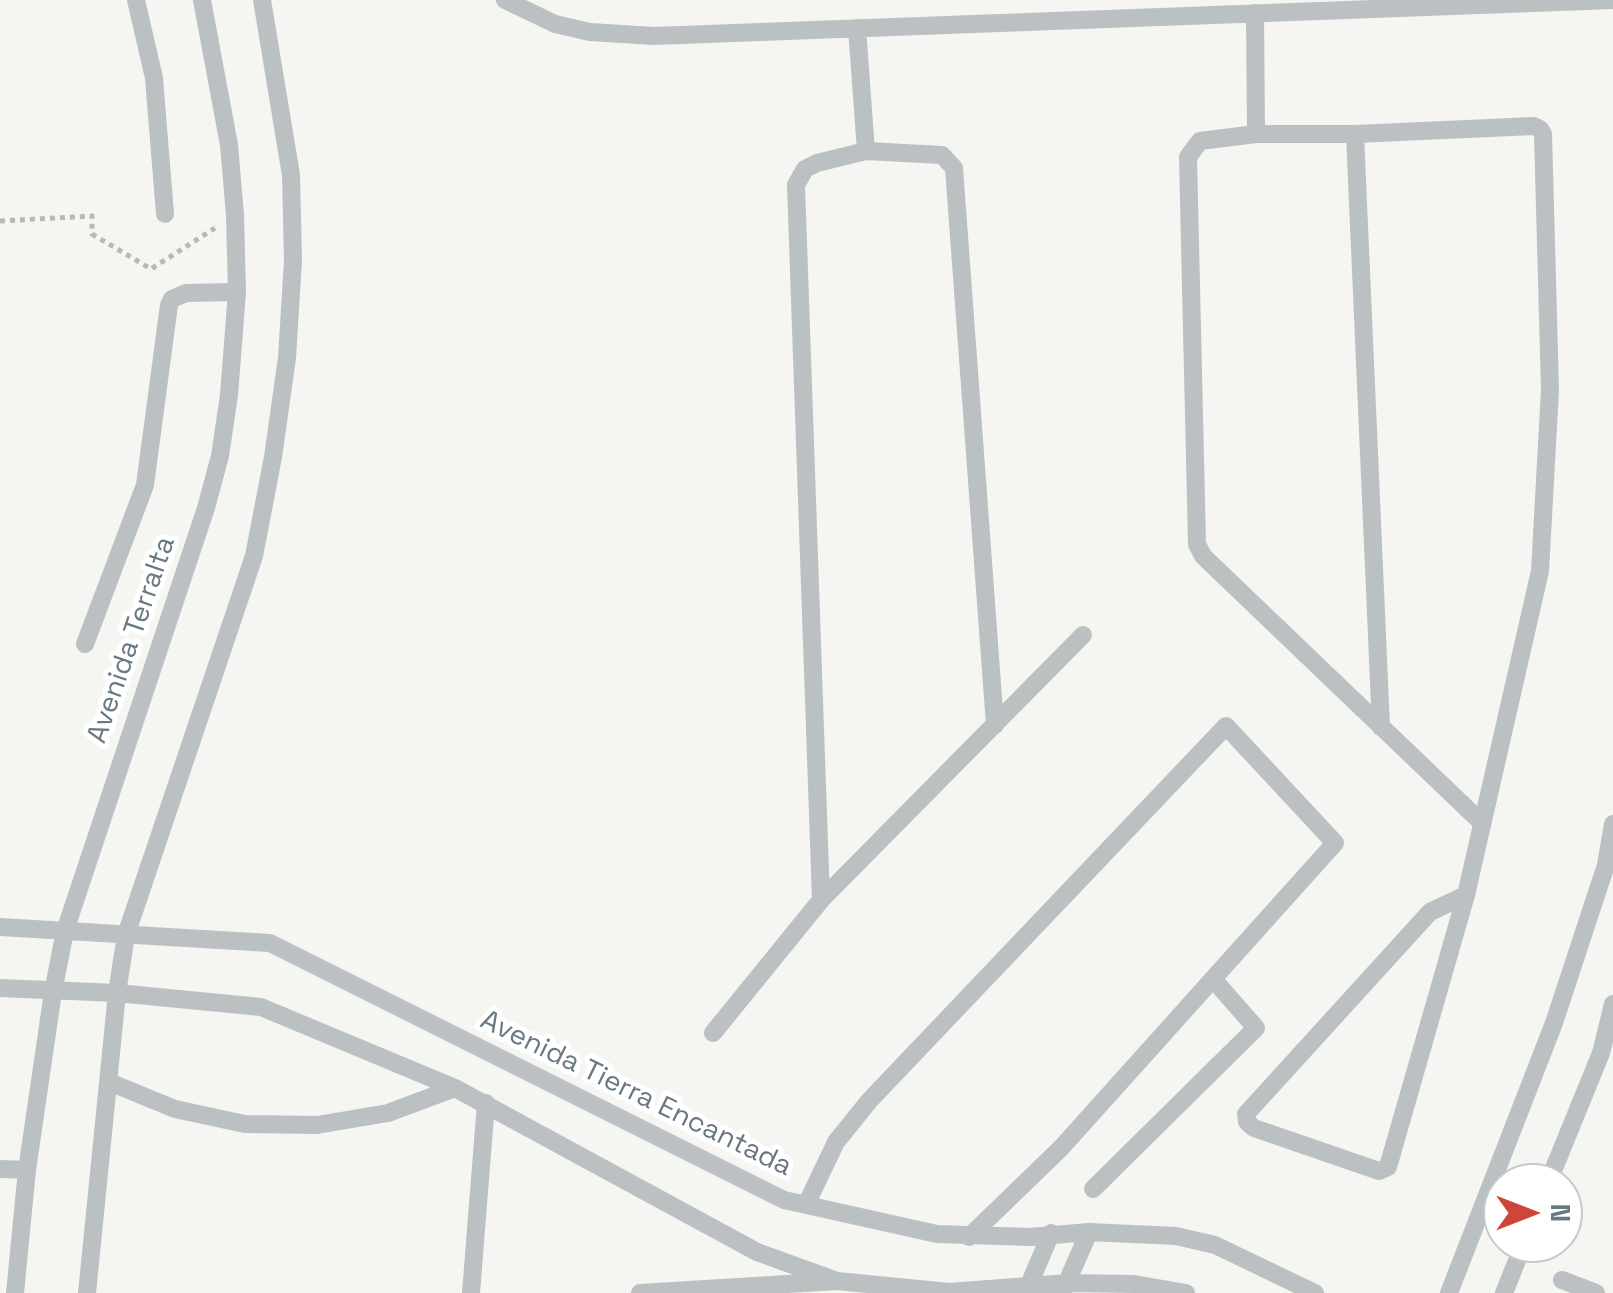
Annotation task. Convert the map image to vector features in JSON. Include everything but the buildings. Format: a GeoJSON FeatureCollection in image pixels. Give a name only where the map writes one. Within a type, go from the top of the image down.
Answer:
{"type":"FeatureCollection","features":[{"type":"Feature","properties":{"kind":"street"},"geometry":{"type":"LineString","coordinates":[[136,0],[154,78],[165,214]]}},
{"type":"Feature","properties":{"kind":"street","name":"Avenida Terralta"},"geometry":{"type":"LineString","coordinates":[[15,1293],[27,1170],[52,992],[65,930],[206,508],[220,456],[229,395],[236,292],[235,216],[229,145],[202,0]]}},
{"type":"Feature","properties":{"kind":"street"},"geometry":{"type":"LineString","coordinates":[[86,1293],[116,994],[126,934],[254,556],[274,457],[293,260],[291,176],[262,0]]}},
{"type":"Feature","properties":{"kind":"street"},"geometry":{"type":"LineString","coordinates":[[512,4],[555,24],[654,36],[1613,0]]}},
{"type":"Feature","properties":{"kind":"street"},"geometry":{"type":"LineString","coordinates":[[1255,13],[1256,134]]}},
{"type":"Feature","properties":{"kind":"street"},"geometry":{"type":"LineString","coordinates":[[857,28],[866,151]]}},
{"type":"Feature","properties":{"kind":"street"},"geometry":{"type":"LineString","coordinates":[[1466,896],[1430,912],[1246,1114],[1247,1122],[1254,1128],[1385,1171],[1466,896],[1540,571],[1550,390],[1542,134],[1534,126],[1256,134],[1200,141],[1188,156],[1197,544],[1202,556],[1482,822]]}},
{"type":"Feature","properties":{"kind":"street"},"geometry":{"type":"LineString","coordinates":[[1355,134],[1382,728]]}},
{"type":"Feature","properties":{"kind":"street"},"geometry":{"type":"LineString","coordinates":[[822,900],[796,185],[805,169],[817,163],[866,151],[942,155],[954,168],[995,725]]}},
{"type":"Feature","properties":{"kind":"street"},"geometry":{"type":"LineString","coordinates":[[85,644],[144,485],[172,298],[186,293],[236,292]]}},
{"type":"Feature","properties":{"kind":"street"},"geometry":{"type":"LineString","coordinates":[[714,1032],[822,900],[1083,635]]}},
{"type":"Feature","properties":{"kind":"street"},"geometry":{"type":"LineString","coordinates":[[806,1205],[836,1142],[870,1101],[1226,726],[1335,844],[1062,1148],[970,1237]]}},
{"type":"Feature","properties":{"kind":"street"},"geometry":{"type":"LineString","coordinates":[[1449,1293],[1554,1023],[1606,865],[1613,824]]}},
{"type":"Feature","properties":{"kind":"street","name":"Avenida Tierra Encantada"},"geometry":{"type":"LineString","coordinates":[[0,927],[270,943],[784,1200],[937,1234],[1030,1237],[1090,1232],[1176,1236],[1205,1243],[1315,1293]]}},
{"type":"Feature","properties":{"kind":"street"},"geometry":{"type":"LineString","coordinates":[[1093,1189],[1256,1028],[1213,979]]}},
{"type":"Feature","properties":{"kind":"street"},"geometry":{"type":"LineString","coordinates":[[0,988],[261,1007],[455,1088],[757,1252],[837,1281]]}},
{"type":"Feature","properties":{"kind":"street"},"geometry":{"type":"LineString","coordinates":[[1556,1163],[1601,1053],[1613,1004]]}},
{"type":"Feature","properties":{"kind":"street"},"geometry":{"type":"LineString","coordinates":[[108,1082],[175,1109],[245,1124],[317,1125],[388,1113],[455,1088]]}},
{"type":"Feature","properties":{"kind":"street"},"geometry":{"type":"LineString","coordinates":[[471,1293],[486,1103]]}},
{"type":"Feature","properties":{"kind":"street"},"geometry":{"type":"LineString","coordinates":[[0,1169],[27,1170]]}},
{"type":"Feature","properties":{"kind":"street"},"geometry":{"type":"LineString","coordinates":[[1065,1288],[1090,1232]]}},
{"type":"Feature","properties":{"kind":"street"},"geometry":{"type":"LineString","coordinates":[[1028,1289],[1051,1233]]}},
{"type":"Feature","properties":{"kind":"street"},"geometry":{"type":"LineString","coordinates":[[1504,1293],[1516,1263]]}},
{"type":"Feature","properties":{"kind":"street"},"geometry":{"type":"LineString","coordinates":[[1562,1280],[1596,1293]]}},
{"type":"Feature","properties":{"kind":"street"},"geometry":{"type":"LineString","coordinates":[[640,1293],[837,1281],[949,1292],[1134,1284],[1186,1293]]}},
{"type":"Feature","properties":{"kind":"path"},"geometry":{"type":"LineString","coordinates":[[0,220],[92,216],[92,234],[151,269],[235,216]]}}]}
